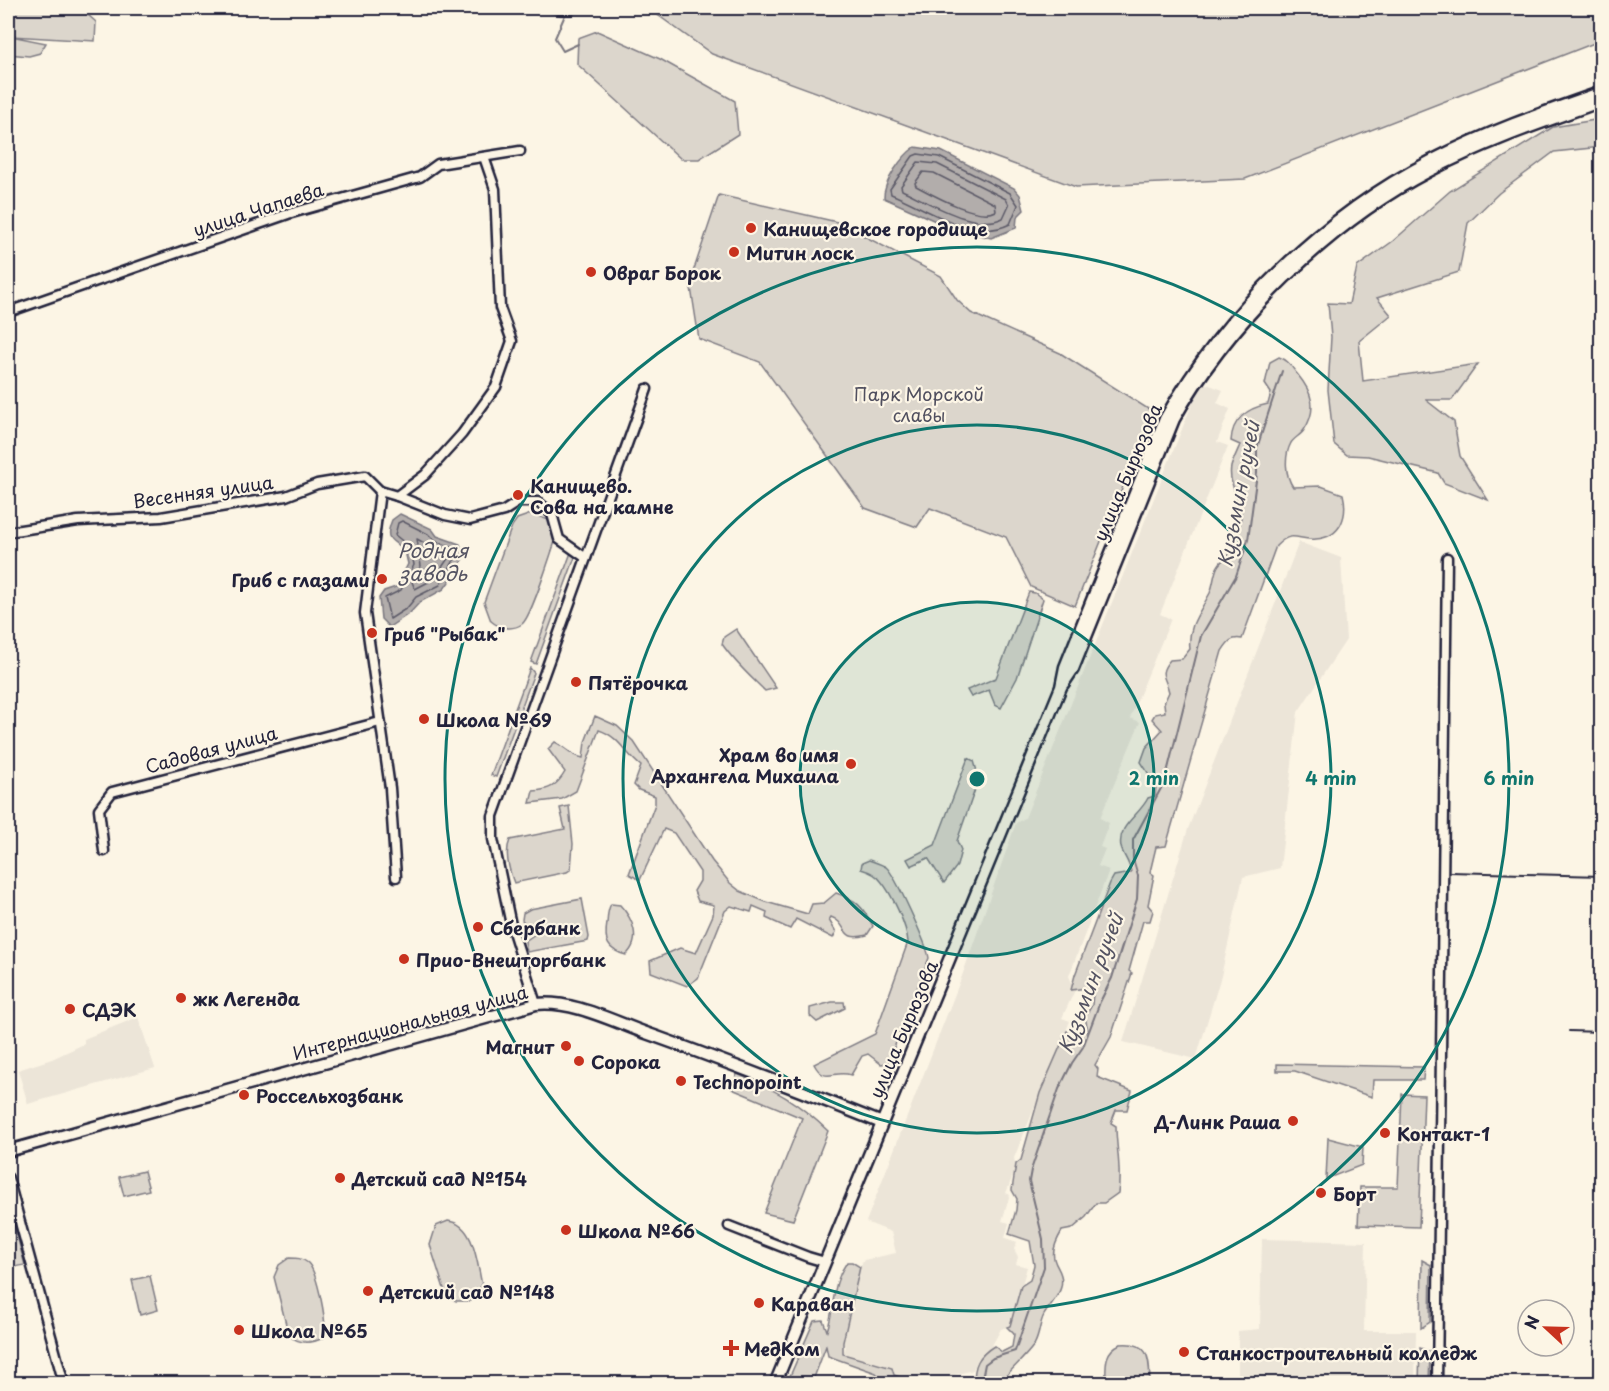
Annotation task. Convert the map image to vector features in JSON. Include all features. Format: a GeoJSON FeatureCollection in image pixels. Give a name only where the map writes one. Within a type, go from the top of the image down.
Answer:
{"type":"FeatureCollection","features":[{"type":"Feature","properties":{"kind":"main road","name":"улица Бирюзова"},"geometry":{"type":"LineString","coordinates":[[1061,687],[1065,666],[1165,419],[1187,382],[1213,346],[1284,268],[1359,205],[1401,177],[1489,134],[1602,92]]}},
{"type":"Feature","properties":{"kind":"main road","name":"улица Бирюзова"},"geometry":{"type":"LineString","coordinates":[[775,1383],[1061,687],[1073,669],[1163,446],[1185,399],[1219,353],[1317,248],[1395,190],[1484,145],[1602,101]]}},
{"type":"Feature","properties":{"kind":"main road","name":"Интернациональная улица"},"geometry":{"type":"LineString","coordinates":[[8,1151],[536,1004],[550,1003],[584,1011],[733,1065],[882,1123]]}},
{"type":"Feature","properties":{"kind":"street","name":"улица Чапаева"},"geometry":{"type":"LineString","coordinates":[[8,312],[288,213],[420,177],[438,164],[520,151]]}},
{"type":"Feature","properties":{"kind":"street"},"geometry":{"type":"LineString","coordinates":[[397,496],[425,475],[462,434],[496,387],[512,341],[500,308],[495,189],[484,157]]}},
{"type":"Feature","properties":{"kind":"street"},"geometry":{"type":"LineString","coordinates":[[536,1004],[509,916],[493,839],[493,816],[647,389]]}},
{"type":"Feature","properties":{"kind":"street","name":"Весенняя улица"},"geometry":{"type":"LineString","coordinates":[[8,532],[78,521],[161,517],[286,496],[317,484],[365,476],[380,491]]}},
{"type":"Feature","properties":{"kind":"street"},"geometry":{"type":"LineString","coordinates":[[396,877],[390,788],[365,613],[380,491],[445,515],[470,520],[504,511],[518,502],[538,502],[552,514],[559,539],[586,558]]}},
{"type":"Feature","properties":{"kind":"street"},"geometry":{"type":"LineString","coordinates":[[1437,1383],[1447,558]]}},
{"type":"Feature","properties":{"kind":"street","name":"Садовая улица"},"geometry":{"type":"LineString","coordinates":[[104,851],[99,809],[111,792],[380,722]]}},
{"type":"Feature","properties":{"kind":"street"},"geometry":{"type":"LineString","coordinates":[[8,1178],[63,1383]]}},
{"type":"Feature","properties":{"kind":"street"},"geometry":{"type":"LineString","coordinates":[[729,1226],[825,1262]]}},
{"type":"Feature","properties":{"kind":"shaded area"},"geometry":{"type":"Polygon","coordinates":[[[1201,382],[1223,390],[1217,403],[1230,409],[1217,442],[1228,446],[1160,614],[1171,619],[1130,718],[1140,722],[1100,818],[1109,823],[1100,847],[1105,849],[1098,866],[1109,870],[1069,976],[1075,990],[1062,1018],[1070,1021],[1014,1158],[1016,1168],[1006,1193],[1010,1195],[1002,1221],[1009,1223],[1005,1238],[1017,1242],[1014,1249],[1018,1257],[1016,1264],[1027,1267],[1010,1326],[1001,1329],[990,1349],[978,1359],[973,1370],[943,1378],[941,1383],[913,1382],[843,1354],[846,1346],[843,1342],[860,1267],[864,1260],[896,1253],[891,1232],[866,1222],[962,976],[1016,823],[1025,818],[1201,382]]]}},
{"type":"Feature","properties":{"kind":"shaded area"},"geometry":{"type":"Polygon","coordinates":[[[1299,542],[1341,558],[1346,640],[1298,712],[1280,868],[1243,877],[1221,976],[1196,1059],[1123,1042],[1188,829],[1299,542]]]}},
{"type":"Feature","properties":{"kind":"shaded area"},"geometry":{"type":"Polygon","coordinates":[[[138,1017],[155,1068],[28,1104],[18,1070],[52,1059],[84,1044],[84,1039],[138,1017]]]}},
{"type":"Feature","properties":{"kind":"shaded area"},"geometry":{"type":"Polygon","coordinates":[[[1262,1239],[1366,1242],[1364,1331],[1416,1331],[1415,1383],[1238,1383],[1238,1331],[1260,1329],[1262,1239]]]}},
{"type":"Feature","properties":{"kind":"green space"},"geometry":{"type":"Polygon","coordinates":[[[8,8],[80,8],[96,22],[95,41],[11,36],[46,43],[40,53],[29,56],[8,54],[8,8]]]}},
{"type":"Feature","properties":{"kind":"green space"},"geometry":{"type":"Polygon","coordinates":[[[648,8],[1601,8],[1602,40],[1245,179],[1076,187],[712,54],[648,8]]]}},
{"type":"Feature","properties":{"kind":"green space"},"geometry":{"type":"Polygon","coordinates":[[[597,31],[660,59],[735,101],[738,134],[699,159],[681,159],[577,64],[578,38],[597,31]]]}},
{"type":"Feature","properties":{"kind":"green space"},"geometry":{"type":"Polygon","coordinates":[[[1601,119],[1601,147],[1554,152],[1499,193],[1468,223],[1459,272],[1377,298],[1391,315],[1359,341],[1363,381],[1478,364],[1452,400],[1426,400],[1454,422],[1460,456],[1488,500],[1444,483],[1438,473],[1368,456],[1347,455],[1334,444],[1328,390],[1331,337],[1328,303],[1349,304],[1357,267],[1393,241],[1450,191],[1553,127],[1601,119]]]}},
{"type":"Feature","properties":{"kind":"green space","name":"Парк Морской славы"},"geometry":{"type":"Polygon","coordinates":[[[719,195],[837,222],[941,276],[957,300],[971,313],[1060,353],[1153,412],[1075,606],[1031,587],[1006,537],[930,508],[917,527],[865,508],[760,362],[699,339],[690,281],[719,195]]]}},
{"type":"Feature","properties":{"kind":"green space"},"geometry":{"type":"Polygon","coordinates":[[[1279,357],[1288,362],[1303,381],[1312,401],[1308,422],[1303,432],[1291,443],[1287,454],[1287,471],[1290,482],[1293,487],[1321,486],[1343,494],[1344,517],[1337,529],[1325,537],[1310,539],[1291,537],[1276,546],[1242,639],[1230,641],[1222,651],[1166,846],[1156,847],[1150,872],[1154,875],[1148,905],[1153,911],[1150,921],[1143,921],[1129,971],[1132,973],[1111,1037],[1095,1065],[1098,1069],[1097,1077],[1132,1091],[1127,1110],[1116,1110],[1111,1123],[1116,1126],[1118,1193],[1104,1203],[1096,1203],[1086,1217],[1072,1229],[1062,1231],[1054,1251],[1054,1258],[1062,1279],[1061,1287],[1042,1318],[1034,1345],[1000,1383],[974,1383],[976,1366],[984,1353],[994,1346],[1002,1352],[1012,1347],[1014,1334],[1007,1327],[1010,1326],[1021,1286],[1030,1280],[1034,1265],[1030,1241],[1009,1234],[1016,1210],[1017,1199],[1012,1190],[1016,1164],[1021,1160],[1040,1093],[1067,1031],[1074,1036],[1088,1031],[1085,1017],[1092,1005],[1093,993],[1087,988],[1071,990],[1075,975],[1110,883],[1114,876],[1131,873],[1121,847],[1121,839],[1125,827],[1148,798],[1155,796],[1156,785],[1141,762],[1146,748],[1162,730],[1152,719],[1155,714],[1165,712],[1164,703],[1169,692],[1163,673],[1164,669],[1170,660],[1182,659],[1190,649],[1190,634],[1195,620],[1210,593],[1217,568],[1228,557],[1237,535],[1241,512],[1230,473],[1240,445],[1231,441],[1232,433],[1234,426],[1242,416],[1254,408],[1268,404],[1271,393],[1265,384],[1270,362],[1279,357]]]}},
{"type":"Feature","properties":{"kind":"green space"},"geometry":{"type":"Polygon","coordinates":[[[531,514],[549,520],[556,539],[536,598],[526,619],[518,626],[502,627],[491,621],[484,602],[512,526],[517,519],[531,514]]]}},
{"type":"Feature","properties":{"kind":"green space"},"geometry":{"type":"Polygon","coordinates":[[[573,547],[578,549],[536,664],[531,662],[573,547]]]}},
{"type":"Feature","properties":{"kind":"green space"},"geometry":{"type":"Polygon","coordinates":[[[1029,592],[1043,599],[1017,678],[1001,708],[995,705],[989,690],[971,697],[967,690],[996,678],[1029,592]]]}},
{"type":"Feature","properties":{"kind":"green space"},"geometry":{"type":"Polygon","coordinates":[[[736,629],[776,688],[765,691],[722,644],[724,637],[736,629]]]}},
{"type":"Feature","properties":{"kind":"green space"},"geometry":{"type":"Polygon","coordinates":[[[530,668],[534,673],[496,777],[491,775],[530,668]]]}},
{"type":"Feature","properties":{"kind":"green space"},"geometry":{"type":"Polygon","coordinates":[[[595,716],[617,726],[634,742],[712,861],[730,883],[740,891],[766,902],[808,914],[812,904],[824,903],[836,893],[843,895],[858,905],[869,919],[873,926],[867,935],[858,937],[848,934],[837,920],[831,917],[829,920],[836,932],[833,938],[796,919],[790,929],[766,918],[767,912],[753,906],[751,912],[731,906],[725,911],[698,978],[687,986],[651,972],[650,961],[680,948],[696,953],[713,915],[714,905],[698,901],[694,891],[700,881],[700,872],[674,833],[664,829],[640,880],[629,874],[655,804],[655,796],[639,790],[634,785],[641,766],[617,741],[599,730],[576,791],[562,799],[530,803],[533,791],[544,790],[552,786],[565,772],[548,749],[555,742],[583,758],[585,742],[595,716]]]}},
{"type":"Feature","properties":{"kind":"green space"},"geometry":{"type":"Polygon","coordinates":[[[968,758],[974,761],[979,778],[957,841],[961,850],[957,866],[944,883],[928,858],[911,866],[907,859],[935,845],[968,758]]]}},
{"type":"Feature","properties":{"kind":"green space"},"geometry":{"type":"Polygon","coordinates":[[[569,806],[573,844],[571,869],[567,872],[514,883],[507,856],[510,840],[565,829],[560,808],[569,806]]]}},
{"type":"Feature","properties":{"kind":"green space"},"geometry":{"type":"Polygon","coordinates":[[[869,860],[886,867],[890,872],[910,910],[929,958],[888,1063],[881,1064],[868,1054],[862,1056],[851,1075],[826,1075],[822,1074],[814,1064],[875,1034],[908,942],[902,919],[885,887],[874,875],[861,869],[862,863],[869,860]]]}},
{"type":"Feature","properties":{"kind":"green space"},"geometry":{"type":"Polygon","coordinates":[[[582,899],[588,941],[527,952],[525,941],[538,932],[534,926],[528,926],[522,920],[523,913],[530,909],[582,899]]]}},
{"type":"Feature","properties":{"kind":"green space"},"geometry":{"type":"Polygon","coordinates":[[[611,904],[620,905],[632,923],[634,943],[626,955],[608,944],[606,929],[611,904]]]}},
{"type":"Feature","properties":{"kind":"green space"},"geometry":{"type":"Polygon","coordinates":[[[832,1002],[844,1002],[845,1008],[817,1022],[810,1016],[810,1008],[832,1002]]]}},
{"type":"Feature","properties":{"kind":"green space"},"geometry":{"type":"Polygon","coordinates":[[[1277,1064],[1424,1067],[1423,1080],[1373,1080],[1372,1097],[1295,1071],[1277,1071],[1277,1064]]]}},
{"type":"Feature","properties":{"kind":"green space"},"geometry":{"type":"Polygon","coordinates":[[[737,1074],[786,1098],[807,1112],[828,1131],[793,1220],[764,1213],[802,1118],[732,1089],[737,1074]]]}},
{"type":"Feature","properties":{"kind":"green space"},"geometry":{"type":"Polygon","coordinates":[[[1402,1094],[1424,1095],[1419,1227],[1358,1225],[1360,1187],[1398,1187],[1402,1094]]]}},
{"type":"Feature","properties":{"kind":"green space"},"geometry":{"type":"Polygon","coordinates":[[[1328,1138],[1363,1147],[1362,1165],[1326,1179],[1328,1138]]]}},
{"type":"Feature","properties":{"kind":"green space"},"geometry":{"type":"Polygon","coordinates":[[[144,1171],[149,1190],[124,1196],[119,1177],[144,1171]]]}},
{"type":"Feature","properties":{"kind":"green space"},"geometry":{"type":"Polygon","coordinates":[[[8,1203],[25,1265],[8,1268],[8,1203]]]}},
{"type":"Feature","properties":{"kind":"green space"},"geometry":{"type":"Polygon","coordinates":[[[448,1221],[464,1229],[476,1256],[482,1285],[470,1301],[456,1301],[446,1295],[430,1245],[436,1226],[448,1221]]]}},
{"type":"Feature","properties":{"kind":"green space"},"geometry":{"type":"Polygon","coordinates":[[[289,1258],[306,1261],[315,1277],[324,1323],[323,1338],[319,1340],[301,1342],[289,1336],[274,1277],[279,1265],[289,1258]]]}},
{"type":"Feature","properties":{"kind":"green space"},"geometry":{"type":"Polygon","coordinates":[[[1422,1260],[1431,1265],[1430,1322],[1421,1328],[1422,1260]]]}},
{"type":"Feature","properties":{"kind":"green space"},"geometry":{"type":"Polygon","coordinates":[[[847,1262],[860,1267],[843,1342],[843,1354],[892,1368],[894,1375],[913,1382],[937,1383],[885,1383],[876,1373],[828,1356],[826,1346],[812,1383],[787,1383],[814,1321],[823,1320],[827,1331],[838,1280],[847,1262]]]}},
{"type":"Feature","properties":{"kind":"green space"},"geometry":{"type":"Polygon","coordinates":[[[150,1276],[158,1310],[140,1315],[132,1280],[150,1276]]]}},
{"type":"Feature","properties":{"kind":"green space"},"geometry":{"type":"Polygon","coordinates":[[[1120,1344],[1130,1344],[1143,1349],[1148,1360],[1150,1383],[1106,1383],[1108,1356],[1120,1344]]]}},
{"type":"Feature","properties":{"kind":"green space"},"geometry":{"type":"Polygon","coordinates":[[[1420,1348],[1430,1352],[1429,1383],[1419,1383],[1420,1348]]]}},
{"type":"Feature","properties":{"kind":"water"},"geometry":{"type":"Polygon","coordinates":[[[531,8],[578,8],[573,15],[561,15],[531,8]]]}},
{"type":"Feature","properties":{"kind":"water"},"geometry":{"type":"Polygon","coordinates":[[[915,147],[941,151],[1014,188],[1020,195],[1024,210],[1017,217],[1016,228],[991,238],[951,228],[884,198],[894,170],[915,147]]]}},
{"type":"Feature","properties":{"kind":"water","name":"Родная заводь"},"geometry":{"type":"Polygon","coordinates":[[[400,514],[432,529],[437,536],[460,544],[464,555],[459,568],[444,589],[420,602],[410,613],[389,627],[381,619],[379,598],[384,591],[396,587],[408,564],[405,551],[389,536],[392,520],[400,514]]]}},
{"type":"Feature","properties":{"kind":"waterway"},"geometry":{"type":"LineString","coordinates":[[565,15],[555,38],[563,51],[578,44]]}},
{"type":"Feature","properties":{"kind":"waterway","name":"Кузьмин ручей"},"geometry":{"type":"LineString","coordinates":[[981,1384],[985,1364],[993,1358],[1015,1351],[1044,1267],[1043,1239],[1029,1181],[1031,1170],[1059,1089],[1083,1047],[1112,978],[1137,899],[1138,876],[1133,859],[1133,840],[1165,781],[1201,636],[1236,576],[1248,540],[1257,473],[1257,448],[1282,371]]}},
{"type":"Feature","properties":{"kind":"railway"},"geometry":{"type":"LineString","coordinates":[[1450,872],[1602,876]]}},
{"type":"Feature","properties":{"kind":"railway"},"geometry":{"type":"LineString","coordinates":[[1569,1031],[1602,1032]]}},
{"type":"Feature","properties":{"kind":"place","name":"Канищевское городище"},"geometry":{"type":"Point","coordinates":[751,228]}},
{"type":"Feature","properties":{"kind":"place","name":"Митин лоск"},"geometry":{"type":"Point","coordinates":[734,252]}},
{"type":"Feature","properties":{"kind":"place","name":"Овраг Борок"},"geometry":{"type":"Point","coordinates":[591,272]}},
{"type":"Feature","properties":{"kind":"place","name":"Канищево. Сова на камне"},"geometry":{"type":"Point","coordinates":[518,495]}},
{"type":"Feature","properties":{"kind":"place","name":"Гриб с глазами"},"geometry":{"type":"Point","coordinates":[382,579]}},
{"type":"Feature","properties":{"kind":"place","name":"Гриб \"Рыбак\""},"geometry":{"type":"Point","coordinates":[372,633]}},
{"type":"Feature","properties":{"kind":"place","name":"Пятёрочка"},"geometry":{"type":"Point","coordinates":[576,682]}},
{"type":"Feature","properties":{"kind":"place","name":"Школа №69"},"geometry":{"type":"Point","coordinates":[424,719]}},
{"type":"Feature","properties":{"kind":"place","name":"Храм во имя Архангела Михаила"},"geometry":{"type":"Point","coordinates":[851,764]}},
{"type":"Feature","properties":{"kind":"place","name":"Сбербанк"},"geometry":{"type":"Point","coordinates":[478,927]}},
{"type":"Feature","properties":{"kind":"place","name":"Прио-Внешторгбанк"},"geometry":{"type":"Point","coordinates":[404,959]}},
{"type":"Feature","properties":{"kind":"place","name":"жк Легенда"},"geometry":{"type":"Point","coordinates":[181,998]}},
{"type":"Feature","properties":{"kind":"place","name":"СДЭК"},"geometry":{"type":"Point","coordinates":[70,1009]}},
{"type":"Feature","properties":{"kind":"place","name":"Магнит"},"geometry":{"type":"Point","coordinates":[566,1046]}},
{"type":"Feature","properties":{"kind":"place","name":"Сорока"},"geometry":{"type":"Point","coordinates":[579,1061]}},
{"type":"Feature","properties":{"kind":"place","name":"Technopoint"},"geometry":{"type":"Point","coordinates":[681,1081]}},
{"type":"Feature","properties":{"kind":"place","name":"Россельхозбанк"},"geometry":{"type":"Point","coordinates":[244,1095]}},
{"type":"Feature","properties":{"kind":"place","name":"Д-Линк Раша"},"geometry":{"type":"Point","coordinates":[1293,1121]}},
{"type":"Feature","properties":{"kind":"place","name":"Контакт-1"},"geometry":{"type":"Point","coordinates":[1385,1133]}},
{"type":"Feature","properties":{"kind":"place","name":"Детский сад №154"},"geometry":{"type":"Point","coordinates":[340,1178]}},
{"type":"Feature","properties":{"kind":"place","name":"Борт"},"geometry":{"type":"Point","coordinates":[1321,1193]}},
{"type":"Feature","properties":{"kind":"place","name":"Школа №66"},"geometry":{"type":"Point","coordinates":[566,1230]}},
{"type":"Feature","properties":{"kind":"place","name":"Детский сад №148"},"geometry":{"type":"Point","coordinates":[368,1291]}},
{"type":"Feature","properties":{"kind":"place","name":"Караван"},"geometry":{"type":"Point","coordinates":[759,1303]}},
{"type":"Feature","properties":{"kind":"place","name":"Школа №65"},"geometry":{"type":"Point","coordinates":[239,1330]}},
{"type":"Feature","properties":{"kind":"place","name":"МедКом"},"geometry":{"type":"Point","coordinates":[731,1348]}},
{"type":"Feature","properties":{"kind":"place","name":"Станкостроительный колледж"},"geometry":{"type":"Point","coordinates":[1184,1352]}}]}
